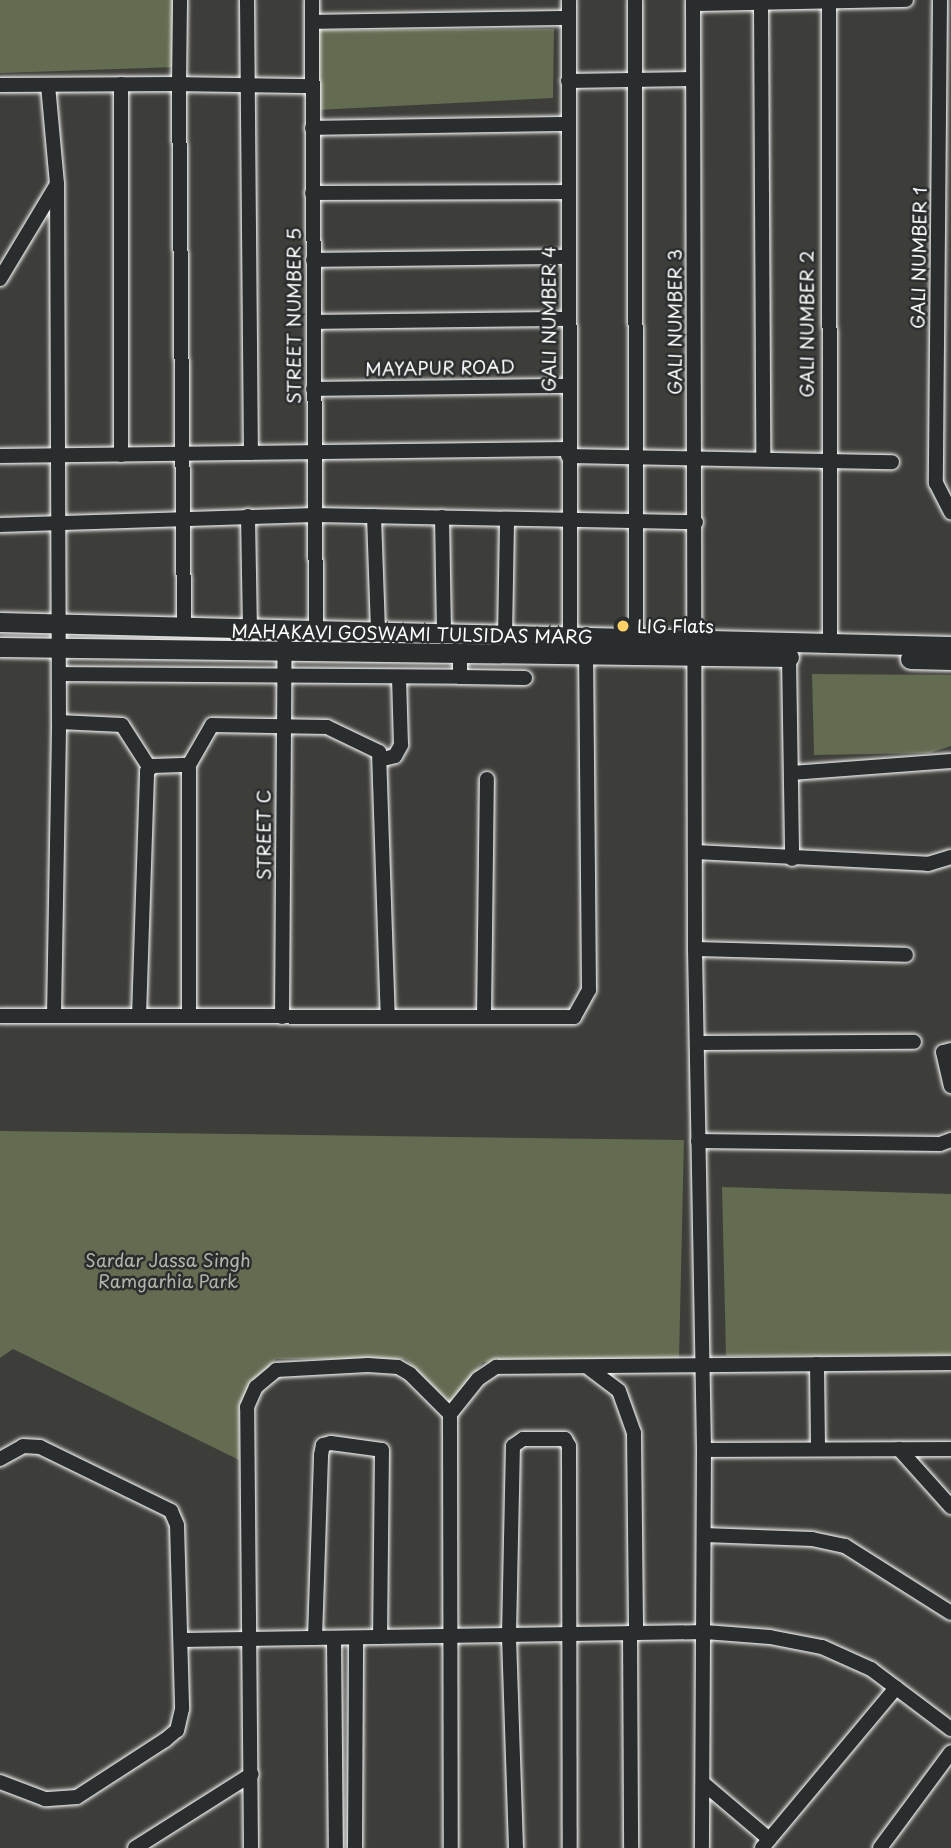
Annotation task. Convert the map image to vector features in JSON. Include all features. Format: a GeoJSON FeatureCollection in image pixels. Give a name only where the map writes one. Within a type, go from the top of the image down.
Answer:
{"type":"FeatureCollection","features":[{"type":"Feature","properties":{"kind":"street"},"geometry":{"type":"LineString","coordinates":[[180,0],[184,628]]}},
{"type":"Feature","properties":{"kind":"street"},"geometry":{"type":"LineString","coordinates":[[247,0],[250,453]]}},
{"type":"Feature","properties":{"kind":"street","name":"STREET NUMBER 5"},"geometry":{"type":"LineString","coordinates":[[312,0],[309,86],[312,128],[316,632]]}},
{"type":"Feature","properties":{"kind":"street","name":"GALI NUMBER 4"},"geometry":{"type":"LineString","coordinates":[[569,0],[567,319],[570,639]]}},
{"type":"Feature","properties":{"kind":"street"},"geometry":{"type":"LineString","coordinates":[[635,0],[638,456],[636,640]]}},
{"type":"Feature","properties":{"kind":"street"},"geometry":{"type":"LineString","coordinates":[[693,2],[761,6],[906,0]]}},
{"type":"Feature","properties":{"kind":"street","name":"GALI NUMBER 1"},"geometry":{"type":"LineString","coordinates":[[940,0],[945,223],[943,474],[938,492],[951,512]]}},
{"type":"Feature","properties":{"kind":"street","name":"GALI NUMBER 3"},"geometry":{"type":"LineString","coordinates":[[693,2],[697,648],[695,949],[705,1632],[702,1848]]}},
{"type":"Feature","properties":{"kind":"street","name":"GALI NUMBER 2"},"geometry":{"type":"LineString","coordinates":[[829,3],[826,460],[830,646]]}},
{"type":"Feature","properties":{"kind":"street"},"geometry":{"type":"LineString","coordinates":[[761,6],[763,458]]}},
{"type":"Feature","properties":{"kind":"street"},"geometry":{"type":"LineString","coordinates":[[312,22],[569,18]]}},
{"type":"Feature","properties":{"kind":"street"},"geometry":{"type":"LineString","coordinates":[[568,81],[693,79]]}},
{"type":"Feature","properties":{"kind":"street"},"geometry":{"type":"LineString","coordinates":[[121,84],[121,455]]}},
{"type":"Feature","properties":{"kind":"street"},"geometry":{"type":"LineString","coordinates":[[0,85],[309,86]]}},
{"type":"Feature","properties":{"kind":"street"},"geometry":{"type":"LineString","coordinates":[[48,85],[57,184],[60,722],[54,1016]]}},
{"type":"Feature","properties":{"kind":"street"},"geometry":{"type":"LineString","coordinates":[[312,128],[569,124]]}},
{"type":"Feature","properties":{"kind":"street"},"geometry":{"type":"LineString","coordinates":[[0,279],[57,184]]}},
{"type":"Feature","properties":{"kind":"street"},"geometry":{"type":"LineString","coordinates":[[312,193],[569,192]]}},
{"type":"Feature","properties":{"kind":"street"},"geometry":{"type":"LineString","coordinates":[[313,260],[569,257]]}},
{"type":"Feature","properties":{"kind":"street"},"geometry":{"type":"LineString","coordinates":[[314,322],[567,319]]}},
{"type":"Feature","properties":{"kind":"street","name":"MAYAPUR ROAD"},"geometry":{"type":"LineString","coordinates":[[313,389],[568,386]]}},
{"type":"Feature","properties":{"kind":"street"},"geometry":{"type":"LineString","coordinates":[[0,457],[315,452],[568,452],[892,462]]}},
{"type":"Feature","properties":{"kind":"street"},"geometry":{"type":"LineString","coordinates":[[0,524],[315,515],[696,522]]}},
{"type":"Feature","properties":{"kind":"street"},"geometry":{"type":"LineString","coordinates":[[248,516],[250,630]]}},
{"type":"Feature","properties":{"kind":"street"},"geometry":{"type":"LineString","coordinates":[[374,516],[377,634]]}},
{"type":"Feature","properties":{"kind":"street"},"geometry":{"type":"LineString","coordinates":[[442,517],[444,635]]}},
{"type":"Feature","properties":{"kind":"street"},"geometry":{"type":"LineString","coordinates":[[505,637],[507,520]]}},
{"type":"Feature","properties":{"kind":"street","name":"MAHAKAVI GOSWAMI TULSIDAS MARG"},"geometry":{"type":"LineString","coordinates":[[0,622],[636,640],[789,657],[951,660]]}},
{"type":"Feature","properties":{"kind":"street","name":"STREET C"},"geometry":{"type":"LineString","coordinates":[[282,1017],[285,631]]}},
{"type":"Feature","properties":{"kind":"street","name":"MAHAKAVI GOSWAMI TULSIDAS MARG"},"geometry":{"type":"LineString","coordinates":[[0,647],[586,656],[697,648],[951,646]]}},
{"type":"Feature","properties":{"kind":"street"},"geometry":{"type":"LineString","coordinates":[[460,654],[460,677]]}},
{"type":"Feature","properties":{"kind":"street"},"geometry":{"type":"LineString","coordinates":[[0,1016],[574,1017],[586,1001],[586,656]]}},
{"type":"Feature","properties":{"kind":"street"},"geometry":{"type":"LineString","coordinates":[[789,657],[792,859]]}},
{"type":"Feature","properties":{"kind":"street"},"geometry":{"type":"LineString","coordinates":[[59,674],[525,678]]}},
{"type":"Feature","properties":{"kind":"street"},"geometry":{"type":"LineString","coordinates":[[383,759],[395,756],[401,745],[399,677]]}},
{"type":"Feature","properties":{"kind":"street"},"geometry":{"type":"LineString","coordinates":[[60,722],[122,725],[149,768],[139,1016]]}},
{"type":"Feature","properties":{"kind":"street"},"geometry":{"type":"LineString","coordinates":[[189,1016],[189,765],[212,725],[284,725],[337,731],[379,752],[383,759],[388,1017]]}},
{"type":"Feature","properties":{"kind":"street"},"geometry":{"type":"LineString","coordinates":[[792,774],[951,761]]}},
{"type":"Feature","properties":{"kind":"street"},"geometry":{"type":"LineString","coordinates":[[149,768],[189,765]]}},
{"type":"Feature","properties":{"kind":"street"},"geometry":{"type":"LineString","coordinates":[[484,1017],[487,779]]}},
{"type":"Feature","properties":{"kind":"street"},"geometry":{"type":"LineString","coordinates":[[695,852],[928,864],[951,857]]}},
{"type":"Feature","properties":{"kind":"street"},"geometry":{"type":"LineString","coordinates":[[695,949],[906,955]]}},
{"type":"Feature","properties":{"kind":"street"},"geometry":{"type":"LineString","coordinates":[[697,1043],[914,1042]]}},
{"type":"Feature","properties":{"kind":"street"},"geometry":{"type":"LineString","coordinates":[[951,1049],[943,1052],[951,1086]]}},
{"type":"Feature","properties":{"kind":"street"},"geometry":{"type":"LineString","coordinates":[[698,1141],[940,1144],[951,1140]]}},
{"type":"Feature","properties":{"kind":"street"},"geometry":{"type":"LineString","coordinates":[[451,1848],[448,1636],[450,1414],[478,1379],[496,1367],[590,1369],[703,1364],[951,1363]]}},
{"type":"Feature","properties":{"kind":"street"},"geometry":{"type":"LineString","coordinates":[[817,1364],[818,1450]]}},
{"type":"Feature","properties":{"kind":"street"},"geometry":{"type":"LineString","coordinates":[[251,1848],[247,1407],[256,1387],[276,1370],[289,1368],[398,1367],[450,1414]]}},
{"type":"Feature","properties":{"kind":"street"},"geometry":{"type":"LineString","coordinates":[[590,1369],[619,1391],[634,1433],[631,1848]]}},
{"type":"Feature","properties":{"kind":"street"},"geometry":{"type":"LineString","coordinates":[[516,1848],[509,1635],[513,1446],[516,1440],[523,1439],[568,1441],[570,1848]]}},
{"type":"Feature","properties":{"kind":"street"},"geometry":{"type":"LineString","coordinates":[[314,1638],[321,1455],[323,1445],[331,1443],[382,1450],[380,1637]]}},
{"type":"Feature","properties":{"kind":"street"},"geometry":{"type":"LineString","coordinates":[[0,1459],[23,1446],[40,1447],[171,1511],[177,1525],[181,1640],[181,1720],[165,1740],[68,1801],[45,1800],[0,1782]]}},
{"type":"Feature","properties":{"kind":"street"},"geometry":{"type":"LineString","coordinates":[[899,1449],[951,1507]]}},
{"type":"Feature","properties":{"kind":"street"},"geometry":{"type":"LineString","coordinates":[[704,1450],[951,1449]]}},
{"type":"Feature","properties":{"kind":"street"},"geometry":{"type":"LineString","coordinates":[[704,1535],[812,1539],[845,1546],[951,1613]]}},
{"type":"Feature","properties":{"kind":"street"},"geometry":{"type":"LineString","coordinates":[[181,1640],[705,1632],[770,1636],[822,1647],[871,1669],[951,1730]]}},
{"type":"Feature","properties":{"kind":"street"},"geometry":{"type":"LineString","coordinates":[[334,1638],[336,1848]]}},
{"type":"Feature","properties":{"kind":"street"},"geometry":{"type":"LineString","coordinates":[[355,1848],[356,1638]]}},
{"type":"Feature","properties":{"kind":"street"},"geometry":{"type":"LineString","coordinates":[[703,1783],[766,1843],[896,1688]]}},
{"type":"Feature","properties":{"kind":"street"},"geometry":{"type":"LineString","coordinates":[[880,1848],[951,1752]]}},
{"type":"Feature","properties":{"kind":"street"},"geometry":{"type":"LineString","coordinates":[[135,1848],[251,1774]]}},
{"type":"Feature","properties":{"kind":"green space"},"geometry":{"type":"Polygon","coordinates":[[[0,0],[179,0],[178,67],[0,73],[0,0]]]}},
{"type":"Feature","properties":{"kind":"green space"},"geometry":{"type":"Polygon","coordinates":[[[554,29],[553,98],[317,110],[319,30],[554,29]]]}},
{"type":"Feature","properties":{"kind":"green space"},"geometry":{"type":"Polygon","coordinates":[[[812,674],[951,675],[951,746],[930,753],[814,755],[812,674]]]}},
{"type":"Feature","properties":{"kind":"green space","name":"Sardar Jassa Singh Ramgarhia Park"},"geometry":{"type":"Polygon","coordinates":[[[0,1131],[684,1140],[679,1360],[483,1362],[452,1404],[405,1359],[276,1359],[239,1407],[239,1460],[13,1349],[0,1358],[0,1131]]]}},
{"type":"Feature","properties":{"kind":"green space"},"geometry":{"type":"Polygon","coordinates":[[[722,1187],[951,1194],[951,1355],[726,1356],[722,1187]]]}},
{"type":"Feature","properties":{"kind":"place","name":"LIG Flats"},"geometry":{"type":"Point","coordinates":[623,626]}}]}
